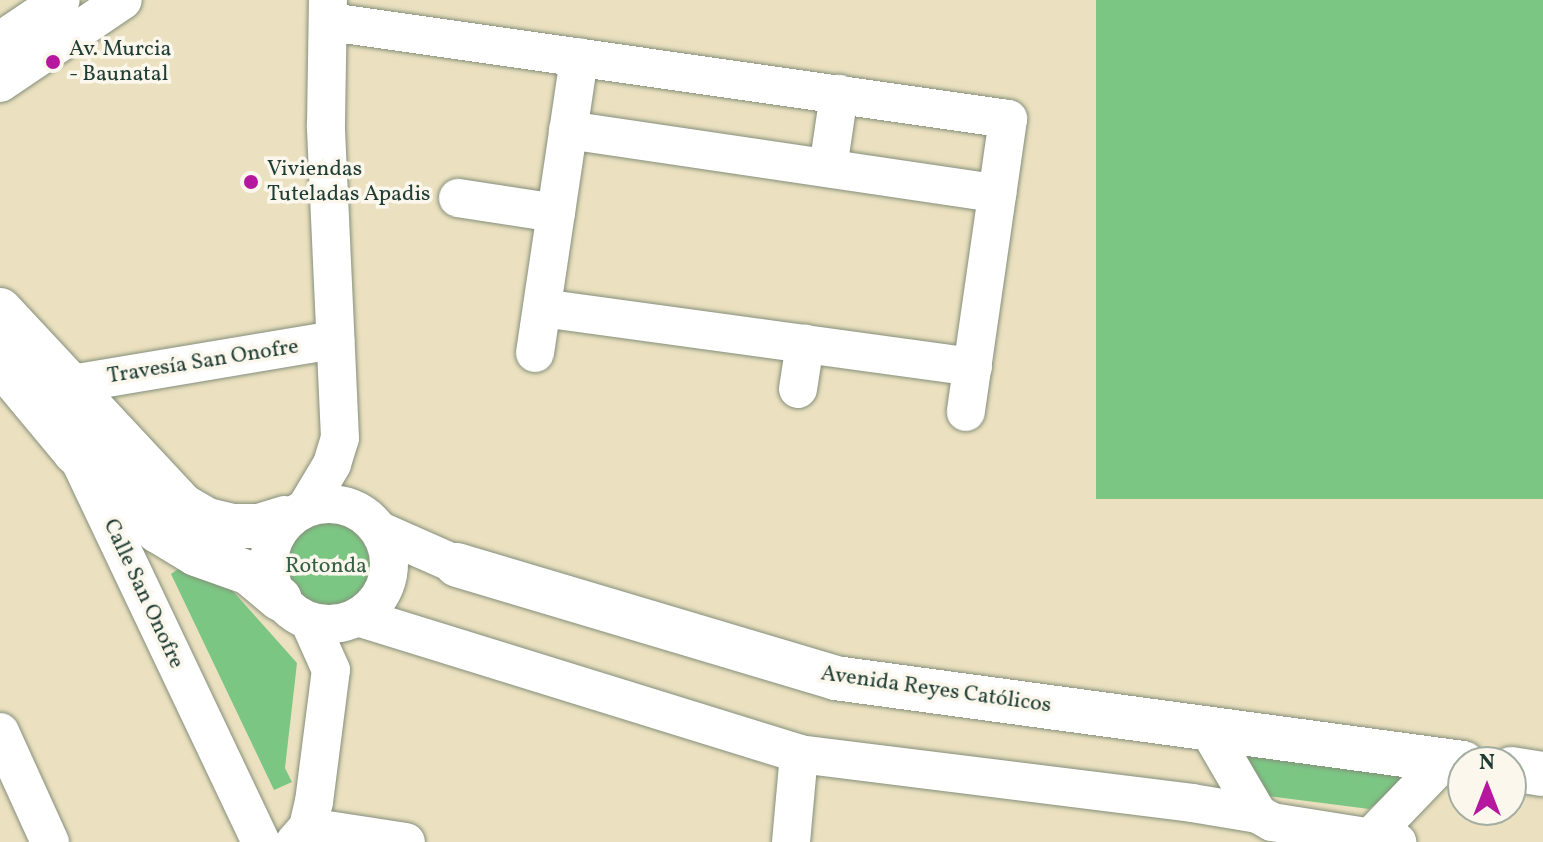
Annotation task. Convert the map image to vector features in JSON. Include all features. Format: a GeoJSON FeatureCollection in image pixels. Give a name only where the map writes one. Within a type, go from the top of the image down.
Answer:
{"type":"FeatureCollection","features":[{"type":"Feature","properties":{"kind":"main road"},"geometry":{"type":"LineString","coordinates":[[0,310],[183,506],[207,520],[232,526],[259,526],[296,512]]}},
{"type":"Feature","properties":{"kind":"main road","name":"Calle San Onofre"},"geometry":{"type":"LineString","coordinates":[[0,362],[75,452]]}},
{"type":"Feature","properties":{"kind":"main road"},"geometry":{"type":"LineString","coordinates":[[75,452],[158,531],[196,554],[249,573],[295,611]]}},
{"type":"Feature","properties":{"kind":"main road","name":"Avenida Reyes Católicos"},"geometry":{"type":"LineString","coordinates":[[457,565],[835,678],[1210,732],[1447,761]]}},
{"type":"Feature","properties":{"kind":"street"},"geometry":{"type":"LineString","coordinates":[[9,23],[61,0]]}},
{"type":"Feature","properties":{"kind":"street"},"geometry":{"type":"LineString","coordinates":[[0,83],[123,0]]}},
{"type":"Feature","properties":{"kind":"street"},"geometry":{"type":"LineString","coordinates":[[361,618],[386,581],[388,565],[340,438],[321,7],[579,57],[1008,119],[966,412]]}},
{"type":"Feature","properties":{"kind":"street"},"geometry":{"type":"LineString","coordinates":[[535,353],[579,57]]}},
{"type":"Feature","properties":{"kind":"street"},"geometry":{"type":"LineString","coordinates":[[828,168],[839,94]]}},
{"type":"Feature","properties":{"kind":"street"},"geometry":{"type":"LineString","coordinates":[[568,130],[997,193]]}},
{"type":"Feature","properties":{"kind":"street"},"geometry":{"type":"LineString","coordinates":[[458,198],[556,213]]}},
{"type":"Feature","properties":{"kind":"street"},"geometry":{"type":"LineString","coordinates":[[542,308],[973,367]]}},
{"type":"Feature","properties":{"kind":"street","name":"Travesía San Onofre"},"geometry":{"type":"LineString","coordinates":[[71,384],[335,340]]}},
{"type":"Feature","properties":{"kind":"street"},"geometry":{"type":"LineString","coordinates":[[798,389],[805,344]]}},
{"type":"Feature","properties":{"kind":"street"},"geometry":{"type":"LineString","coordinates":[[340,438],[332,464],[296,512],[271,563],[295,611],[331,670],[301,834],[406,842]]}},
{"type":"Feature","properties":{"kind":"street","name":"Calle San Onofre"},"geometry":{"type":"LineString","coordinates":[[75,452],[261,842]]}},
{"type":"Feature","properties":{"kind":"street"},"geometry":{"type":"LineString","coordinates":[[296,512],[350,506],[374,523]]}},
{"type":"Feature","properties":{"kind":"street","name":"Avenida Reyes Católicos"},"geometry":{"type":"LineString","coordinates":[[374,523],[457,565]]}},
{"type":"Feature","properties":{"kind":"street"},"geometry":{"type":"LineString","coordinates":[[386,581],[406,570],[457,565]]}},
{"type":"Feature","properties":{"kind":"street"},"geometry":{"type":"LineString","coordinates":[[295,611],[326,626],[361,618],[799,754],[1258,814],[1272,822],[1384,840],[1447,770]]}},
{"type":"Feature","properties":{"kind":"street"},"geometry":{"type":"LineString","coordinates":[[0,732],[50,842]]}},
{"type":"Feature","properties":{"kind":"street"},"geometry":{"type":"LineString","coordinates":[[1210,732],[1258,814]]}},
{"type":"Feature","properties":{"kind":"street"},"geometry":{"type":"LineString","coordinates":[[791,842],[799,754]]}},
{"type":"Feature","properties":{"kind":"green space"},"geometry":{"type":"Polygon","coordinates":[[[1096,0],[1543,0],[1543,499],[1096,499],[1096,0]]]}},
{"type":"Feature","properties":{"kind":"green space","name":"Rotonda"},"geometry":{"type":"Polygon","coordinates":[[[326,522],[343,525],[357,535],[367,549],[370,566],[367,583],[357,597],[343,607],[326,610],[309,607],[295,597],[285,583],[282,566],[285,549],[295,535],[309,525],[326,522]]]}},
{"type":"Feature","properties":{"kind":"green space"},"geometry":{"type":"Polygon","coordinates":[[[178,569],[231,589],[297,663],[285,768],[292,782],[274,790],[171,574],[178,569]]]}},
{"type":"Feature","properties":{"kind":"green space"},"geometry":{"type":"Polygon","coordinates":[[[1235,750],[1410,776],[1369,809],[1268,796],[1235,750]]]}},
{"type":"Feature","properties":{"kind":"place","name":"Av. Murcia - Baunatal"},"geometry":{"type":"Point","coordinates":[53,62]}},
{"type":"Feature","properties":{"kind":"place","name":"Viviendas Tuteladas Apadis"},"geometry":{"type":"Point","coordinates":[251,182]}}]}
